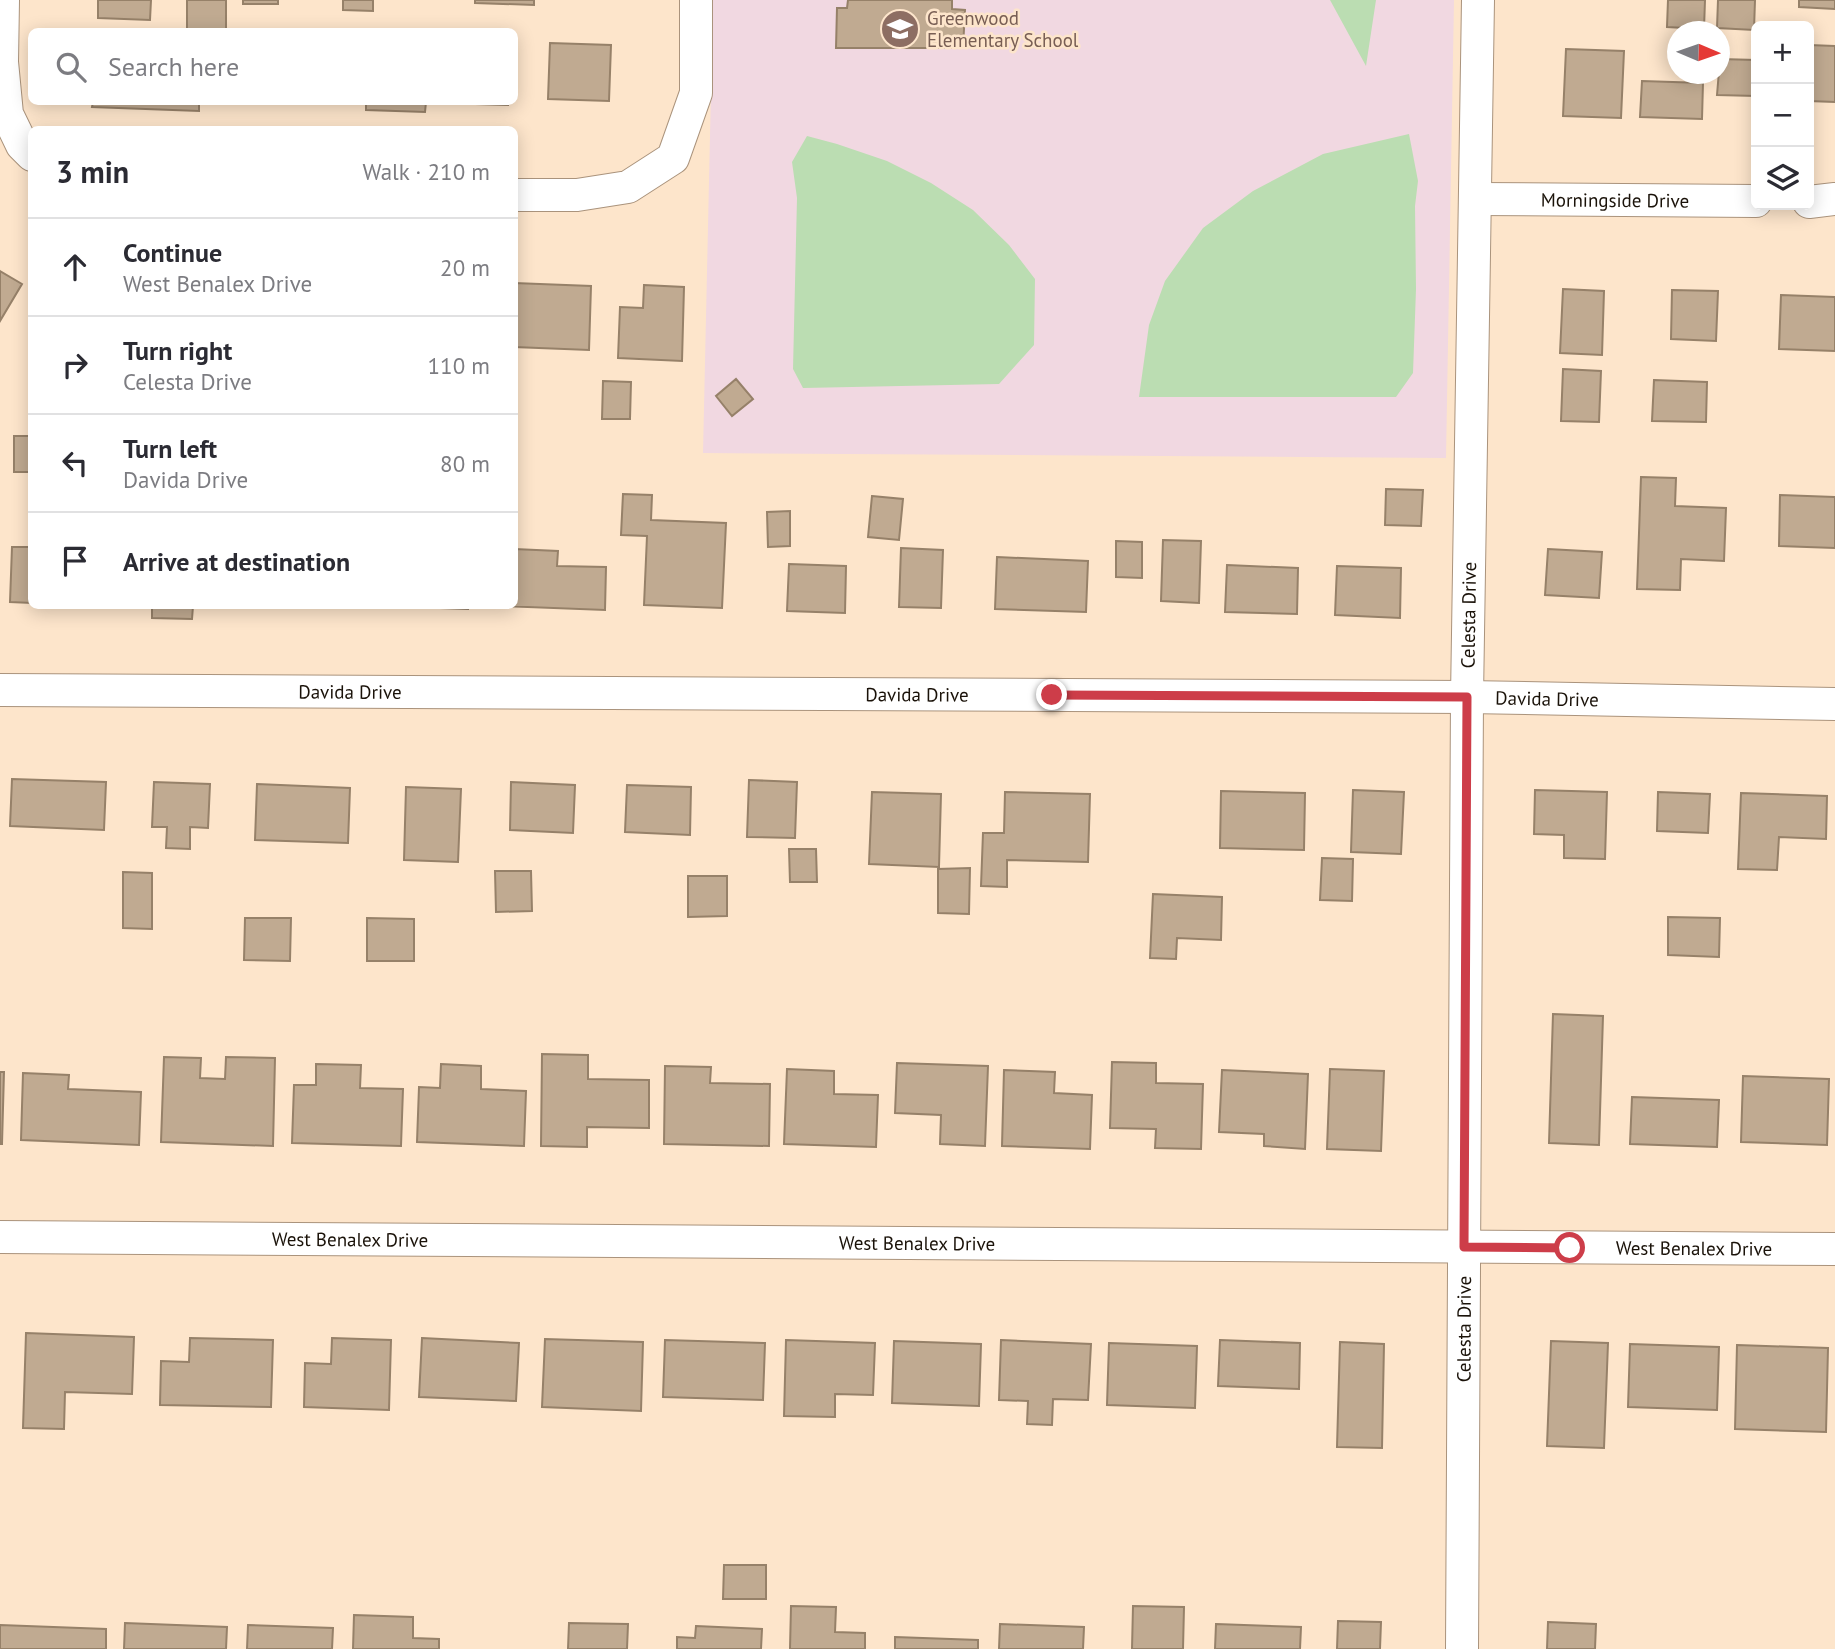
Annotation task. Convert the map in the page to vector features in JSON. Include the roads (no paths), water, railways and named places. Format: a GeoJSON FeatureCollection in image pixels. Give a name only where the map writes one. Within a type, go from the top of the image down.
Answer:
{"type":"FeatureCollection","features":[{"type":"Feature","properties":{"kind":"street"},"geometry":{"type":"LineString","coordinates":[[3,0],[2,62],[7,114],[22,145],[28,151]]}},
{"type":"Feature","properties":{"kind":"street"},"geometry":{"type":"LineString","coordinates":[[518,195],[577,195],[628,187],[673,158],[696,93],[696,0]]}},
{"type":"Feature","properties":{"kind":"street","name":"Celesta Drive"},"geometry":{"type":"LineString","coordinates":[[1461,1649],[1467,697],[1478,0]]}},
{"type":"Feature","properties":{"kind":"street","name":"Morningside Drive"},"geometry":{"type":"LineString","coordinates":[[1475,199],[1751,201]]}},
{"type":"Feature","properties":{"kind":"street"},"geometry":{"type":"LineString","coordinates":[[1814,201],[1835,199]]}},
{"type":"Feature","properties":{"kind":"street","name":"Davida Drive"},"geometry":{"type":"LineString","coordinates":[[0,690],[1467,697],[1835,704]]}},
{"type":"Feature","properties":{"kind":"street","name":"West Benalex Drive"},"geometry":{"type":"LineString","coordinates":[[0,1237],[1835,1249]]}},
{"type":"Feature","properties":{"kind":"place","name":"Greenwood Elementary School"},"geometry":{"type":"Point","coordinates":[900,29]}}]}
